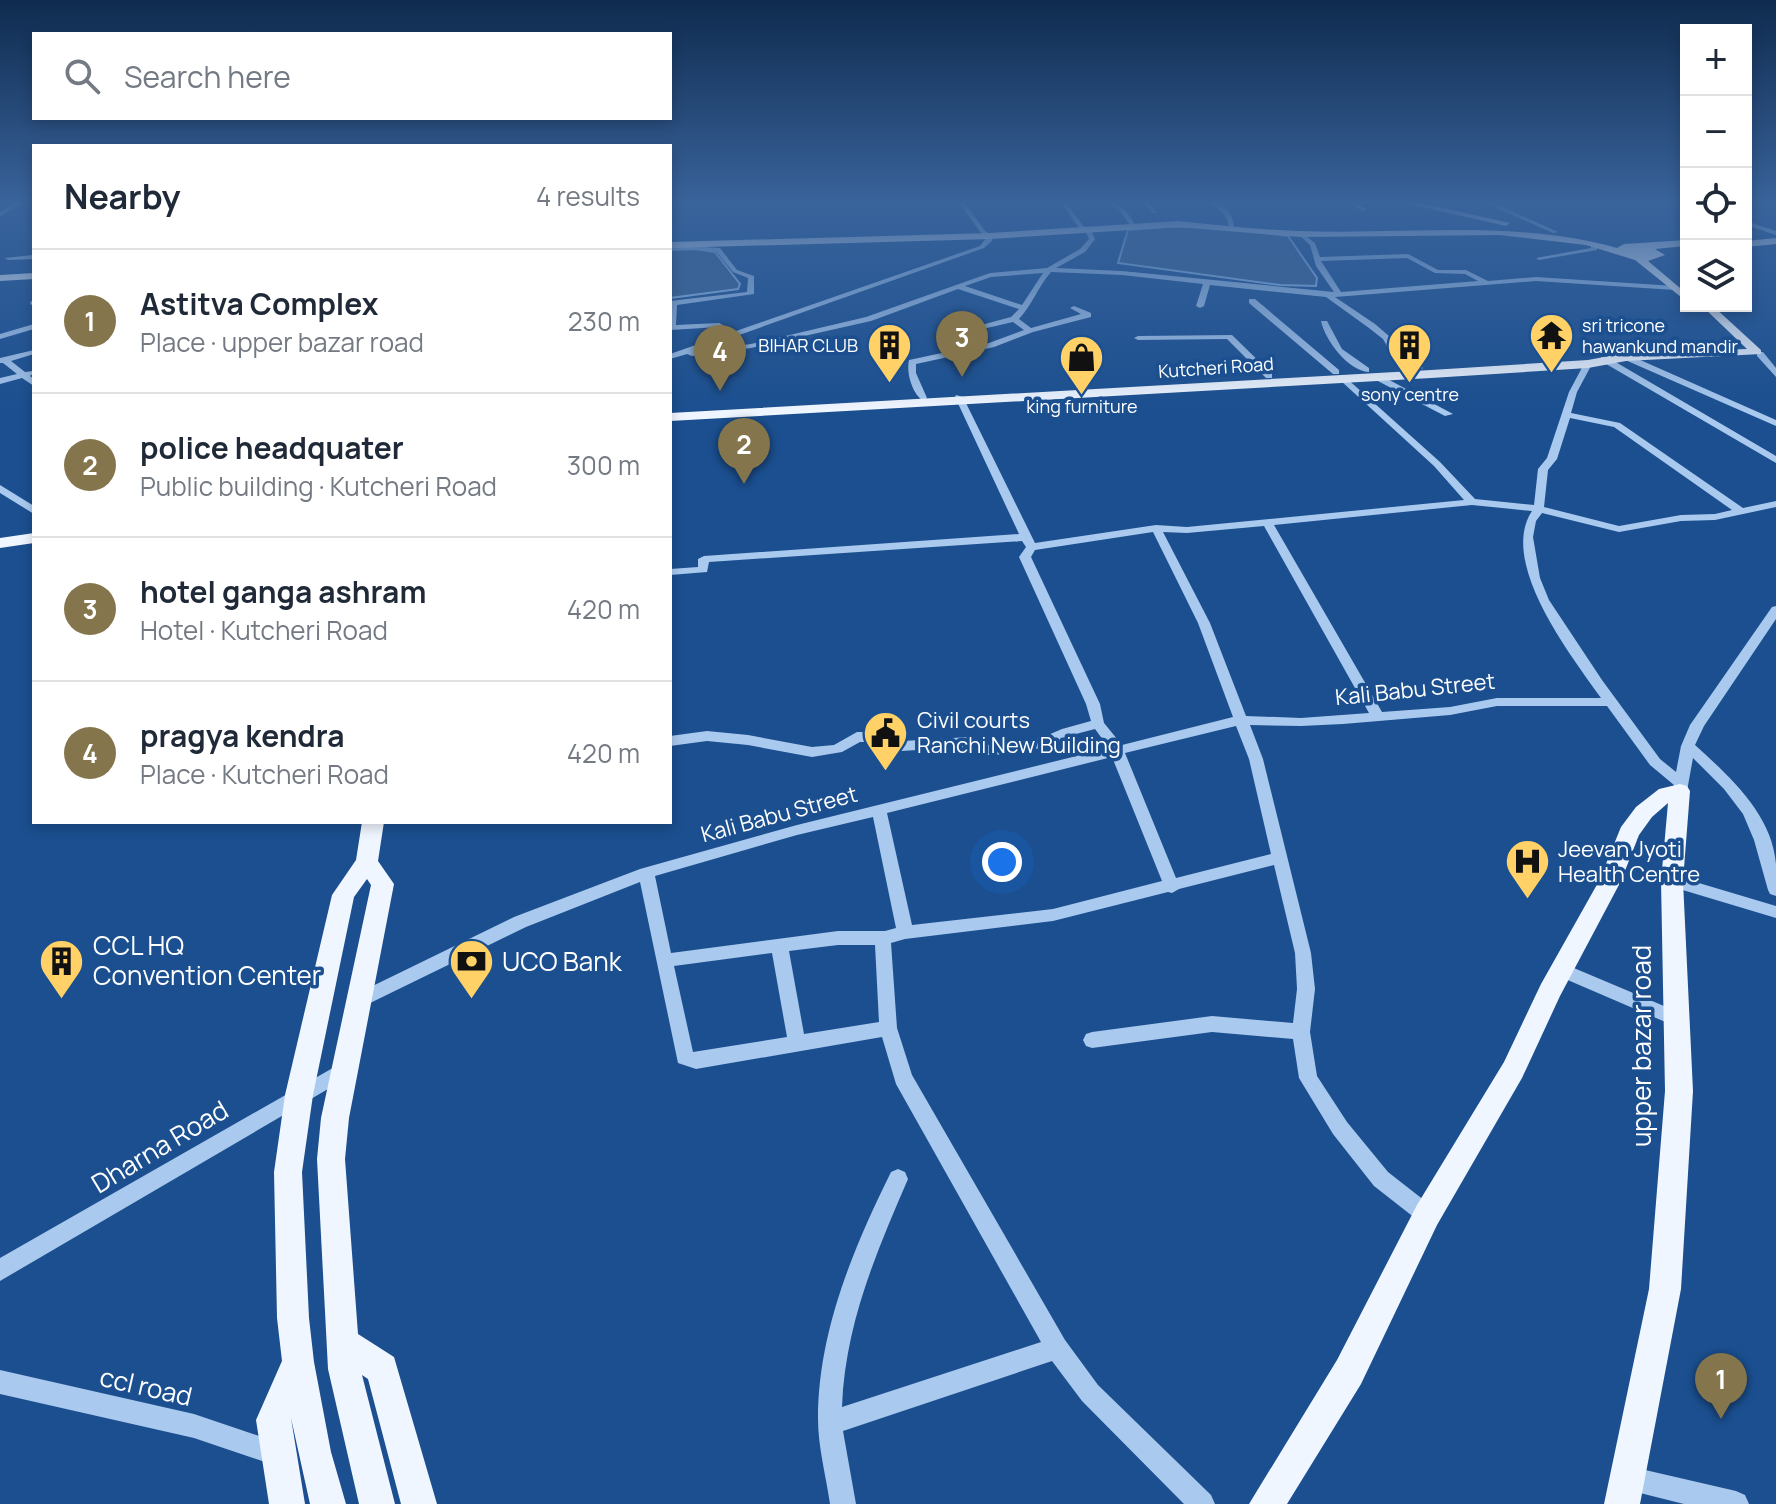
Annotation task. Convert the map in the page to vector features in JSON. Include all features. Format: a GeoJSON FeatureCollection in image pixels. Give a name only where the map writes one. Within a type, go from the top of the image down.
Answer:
{"type":"FeatureCollection","features":[{"type":"Feature","properties":{"kind":"main road"},"geometry":{"type":"LineString","coordinates":[[1660,270],[1680,288]]}},
{"type":"Feature","properties":{"kind":"main road"},"geometry":{"type":"LineString","coordinates":[[1668,270],[1680,288]]}},
{"type":"Feature","properties":{"kind":"main road"},"geometry":{"type":"LineString","coordinates":[[0,278],[32,276]]}},
{"type":"Feature","properties":{"kind":"main road"},"geometry":{"type":"LineString","coordinates":[[1372,373],[1720,346],[1727,334],[1702,312]]}},
{"type":"Feature","properties":{"kind":"main road"},"geometry":{"type":"LineString","coordinates":[[1714,312],[1756,351]]}},
{"type":"Feature","properties":{"kind":"main road","name":"Kutcheri Road"},"geometry":{"type":"LineString","coordinates":[[672,414],[1372,373],[1588,364],[1626,357],[1756,351]]}},
{"type":"Feature","properties":{"kind":"main road"},"geometry":{"type":"LineString","coordinates":[[672,414],[923,398],[961,399],[1269,376],[1340,375]]}},
{"type":"Feature","properties":{"kind":"main road"},"geometry":{"type":"LineString","coordinates":[[0,543],[32,538]]}},
{"type":"Feature","properties":{"kind":"main road"},"geometry":{"type":"LineString","coordinates":[[1267,1504],[1349,1372],[1427,1215],[1513,1070],[1610,881],[1629,833],[1655,803],[1681,787]]}},
{"type":"Feature","properties":{"kind":"main road","name":"upper bazar road"},"geometry":{"type":"LineString","coordinates":[[1625,1491],[1665,1289],[1679,1091],[1672,881],[1681,787]]}},
{"type":"Feature","properties":{"kind":"main road"},"geometry":{"type":"LineString","coordinates":[[328,1504],[314,1452],[298,1362],[293,1318],[288,1172],[299,1095],[343,895],[367,862],[373,824]]}},
{"type":"Feature","properties":{"kind":"main road"},"geometry":{"type":"LineString","coordinates":[[367,862],[383,884],[335,1118],[331,1159],[344,1369],[377,1504]]}},
{"type":"Feature","properties":{"kind":"main road"},"geometry":{"type":"LineString","coordinates":[[342,1342],[382,1369],[419,1504]]}},
{"type":"Feature","properties":{"kind":"main road"},"geometry":{"type":"LineString","coordinates":[[287,1504],[273,1420],[298,1362]]}},
{"type":"Feature","properties":{"kind":"street"},"geometry":{"type":"LineString","coordinates":[[672,316],[673,303],[750,294],[752,277],[734,270]]}},
{"type":"Feature","properties":{"kind":"street"},"geometry":{"type":"LineString","coordinates":[[672,356],[918,270]]}},
{"type":"Feature","properties":{"kind":"street"},"geometry":{"type":"LineString","coordinates":[[689,351],[692,354],[718,352],[816,331],[868,319],[990,275],[1046,270]]}},
{"type":"Feature","properties":{"kind":"street"},"geometry":{"type":"LineString","coordinates":[[952,334],[977,323],[1014,319],[1025,309],[1048,270]]}},
{"type":"Feature","properties":{"kind":"street"},"geometry":{"type":"LineString","coordinates":[[1053,270],[1122,273],[1328,295],[1536,279],[1680,288]]}},
{"type":"Feature","properties":{"kind":"street"},"geometry":{"type":"LineString","coordinates":[[1324,270],[1339,294]]}},
{"type":"Feature","properties":{"kind":"street"},"geometry":{"type":"LineString","coordinates":[[1434,270],[1466,272],[1487,283]]}},
{"type":"Feature","properties":{"kind":"street"},"geometry":{"type":"LineString","coordinates":[[1200,306],[1207,283]]}},
{"type":"Feature","properties":{"kind":"street"},"geometry":{"type":"LineString","coordinates":[[956,286],[1025,309]]}},
{"type":"Feature","properties":{"kind":"street"},"geometry":{"type":"LineString","coordinates":[[1328,295],[1372,326],[1386,338],[1394,351],[1419,368]]}},
{"type":"Feature","properties":{"kind":"street"},"geometry":{"type":"LineString","coordinates":[[1252,301],[1340,375],[1437,464],[1472,502]]}},
{"type":"Feature","properties":{"kind":"street"},"geometry":{"type":"LineString","coordinates":[[923,398],[912,373],[912,362],[991,345],[1031,330],[1088,315],[1074,308]]}},
{"type":"Feature","properties":{"kind":"street"},"geometry":{"type":"LineString","coordinates":[[790,315],[816,331]]}},
{"type":"Feature","properties":{"kind":"street"},"geometry":{"type":"LineString","coordinates":[[1014,319],[1031,330]]}},
{"type":"Feature","properties":{"kind":"street"},"geometry":{"type":"LineString","coordinates":[[1324,323],[1339,350],[1372,373],[1448,414]]}},
{"type":"Feature","properties":{"kind":"street"},"geometry":{"type":"LineString","coordinates":[[672,328],[719,325]]}},
{"type":"Feature","properties":{"kind":"street"},"geometry":{"type":"LineString","coordinates":[[0,337],[32,327]]}},
{"type":"Feature","properties":{"kind":"street"},"geometry":{"type":"LineString","coordinates":[[1138,338],[1229,337],[1269,376]]}},
{"type":"Feature","properties":{"kind":"street"},"geometry":{"type":"LineString","coordinates":[[1756,351],[1776,354]]}},
{"type":"Feature","properties":{"kind":"street"},"geometry":{"type":"LineString","coordinates":[[1756,351],[1776,360]]}},
{"type":"Feature","properties":{"kind":"street"},"geometry":{"type":"LineString","coordinates":[[1756,351],[1776,374]]}},
{"type":"Feature","properties":{"kind":"street"},"geometry":{"type":"LineString","coordinates":[[2,361],[32,353]]}},
{"type":"Feature","properties":{"kind":"street"},"geometry":{"type":"LineString","coordinates":[[1626,357],[1776,423]]}},
{"type":"Feature","properties":{"kind":"street"},"geometry":{"type":"LineString","coordinates":[[1604,359],[1776,460]]}},
{"type":"Feature","properties":{"kind":"street"},"geometry":{"type":"LineString","coordinates":[[2,361],[32,381]]}},
{"type":"Feature","properties":{"kind":"street"},"geometry":{"type":"LineString","coordinates":[[1588,364],[1565,414],[1552,459],[1543,469],[1539,509],[1531,521],[1528,537],[1534,578],[1543,600],[1612,702],[1655,762],[1681,787]]}},
{"type":"Feature","properties":{"kind":"street"},"geometry":{"type":"LineString","coordinates":[[0,381],[32,372]]}},
{"type":"Feature","properties":{"kind":"street"},"geometry":{"type":"LineString","coordinates":[[961,399],[1029,542],[1025,557],[1093,704],[1098,724],[1113,741],[1172,887]]}},
{"type":"Feature","properties":{"kind":"street"},"geometry":{"type":"LineString","coordinates":[[1565,414],[1617,425],[1742,512]]}},
{"type":"Feature","properties":{"kind":"street"},"geometry":{"type":"LineString","coordinates":[[0,488],[32,510]]}},
{"type":"Feature","properties":{"kind":"street"},"geometry":{"type":"LineString","coordinates":[[672,572],[703,570],[704,559],[1029,542],[1156,528],[1187,530],[1472,502],[1539,509],[1619,529],[1644,523],[1742,512],[1776,504]]}},
{"type":"Feature","properties":{"kind":"street"},"geometry":{"type":"LineString","coordinates":[[1267,521],[1377,715]]}},
{"type":"Feature","properties":{"kind":"street"},"geometry":{"type":"LineString","coordinates":[[1156,528],[1204,623],[1256,759],[1303,953],[1306,989],[1301,1032],[1308,1078],[1340,1128],[1381,1179],[1427,1215]]}},
{"type":"Feature","properties":{"kind":"street","name":"upper bazar road"},"geometry":{"type":"LineString","coordinates":[[1681,787],[1688,746],[1697,725],[1771,626],[1776,610]]}},
{"type":"Feature","properties":{"kind":"street","name":"Kali Babu Street"},"geometry":{"type":"LineString","coordinates":[[358,1001],[520,922],[646,873],[797,830],[1241,720],[1301,722],[1450,711],[1497,702],[1612,702]]}},
{"type":"Feature","properties":{"kind":"street"},"geometry":{"type":"LineString","coordinates":[[672,741],[707,736],[812,752],[837,749],[857,737],[884,737],[901,746],[969,742],[987,750],[1045,742],[1098,724]]}},
{"type":"Feature","properties":{"kind":"street"},"geometry":{"type":"LineString","coordinates":[[1688,746],[1733,790],[1750,812],[1773,864],[1776,890]]}},
{"type":"Feature","properties":{"kind":"street"},"geometry":{"type":"LineString","coordinates":[[879,811],[905,932]]}},
{"type":"Feature","properties":{"kind":"street"},"geometry":{"type":"LineString","coordinates":[[667,960],[838,938],[885,938],[905,932],[1053,915],[1279,858]]}},
{"type":"Feature","properties":{"kind":"street"},"geometry":{"type":"LineString","coordinates":[[646,873],[667,960],[685,1057],[696,1061],[888,1028]]}},
{"type":"Feature","properties":{"kind":"street"},"geometry":{"type":"LineString","coordinates":[[1672,881],[1776,912]]}},
{"type":"Feature","properties":{"kind":"street"},"geometry":{"type":"LineString","coordinates":[[885,938],[888,1028],[903,1078],[1057,1348],[1090,1393],[1202,1504]]}},
{"type":"Feature","properties":{"kind":"street"},"geometry":{"type":"LineString","coordinates":[[779,945],[797,1045]]}},
{"type":"Feature","properties":{"kind":"street"},"geometry":{"type":"LineString","coordinates":[[1562,970],[1677,1019]]}},
{"type":"Feature","properties":{"kind":"street"},"geometry":{"type":"LineString","coordinates":[[1092,1040],[1212,1024],[1301,1032]]}},
{"type":"Feature","properties":{"kind":"street","name":"Dharna Road"},"geometry":{"type":"LineString","coordinates":[[0,1270],[346,1069]]}},
{"type":"Feature","properties":{"kind":"street"},"geometry":{"type":"LineString","coordinates":[[843,1504],[830,1423],[834,1359],[867,1241],[898,1179]]}},
{"type":"Feature","properties":{"kind":"street"},"geometry":{"type":"LineString","coordinates":[[830,1423],[1057,1348]]}},
{"type":"Feature","properties":{"kind":"street","name":"ccl road"},"geometry":{"type":"LineString","coordinates":[[0,1382],[194,1426],[277,1454]]}},
{"type":"Feature","properties":{"kind":"street"},"geometry":{"type":"LineString","coordinates":[[1625,1491],[1736,1504]]}},
{"type":"Feature","properties":{"kind":"water"},"geometry":{"type":"Polygon","coordinates":[[[672,270],[729,270],[740,284],[738,289],[672,298],[672,270]]]}},
{"type":"Feature","properties":{"kind":"water"},"geometry":{"type":"Polygon","coordinates":[[[1171,270],[1312,270],[1317,278],[1316,286],[1280,285],[1171,270]]]}},
{"type":"Feature","properties":{"kind":"place","name":"sri tricone hawankund mandir"},"geometry":{"type":"Point","coordinates":[1551,375]}},
{"type":"Feature","properties":{"kind":"place","name":"hotel ganga ashram"},"geometry":{"type":"Point","coordinates":[962,377]}},
{"type":"Feature","properties":{"kind":"place","name":"sony centre"},"geometry":{"type":"Point","coordinates":[1410,384]}},
{"type":"Feature","properties":{"kind":"place","name":"BIHAR CLUB"},"geometry":{"type":"Point","coordinates":[889,385]}},
{"type":"Feature","properties":{"kind":"place","name":"pragya kendra"},"geometry":{"type":"Point","coordinates":[720,391]}},
{"type":"Feature","properties":{"kind":"place","name":"king furniture"},"geometry":{"type":"Point","coordinates":[1082,396]}},
{"type":"Feature","properties":{"kind":"place","name":"police headquater"},"geometry":{"type":"Point","coordinates":[744,484]}},
{"type":"Feature","properties":{"kind":"place","name":"Civil courts Ranchi New Building"},"geometry":{"type":"Point","coordinates":[886,772]}},
{"type":"Feature","properties":{"kind":"place","name":"Jeevan Jyoti Health Centre"},"geometry":{"type":"Point","coordinates":[1527,901]}},
{"type":"Feature","properties":{"kind":"place","name":"CCL HQ Convention Center"},"geometry":{"type":"Point","coordinates":[62,1000]}},
{"type":"Feature","properties":{"kind":"place","name":"UCO Bank"},"geometry":{"type":"Point","coordinates":[471,1001]}},
{"type":"Feature","properties":{"kind":"place","name":"Astitva Complex"},"geometry":{"type":"Point","coordinates":[1721,1419]}}]}
